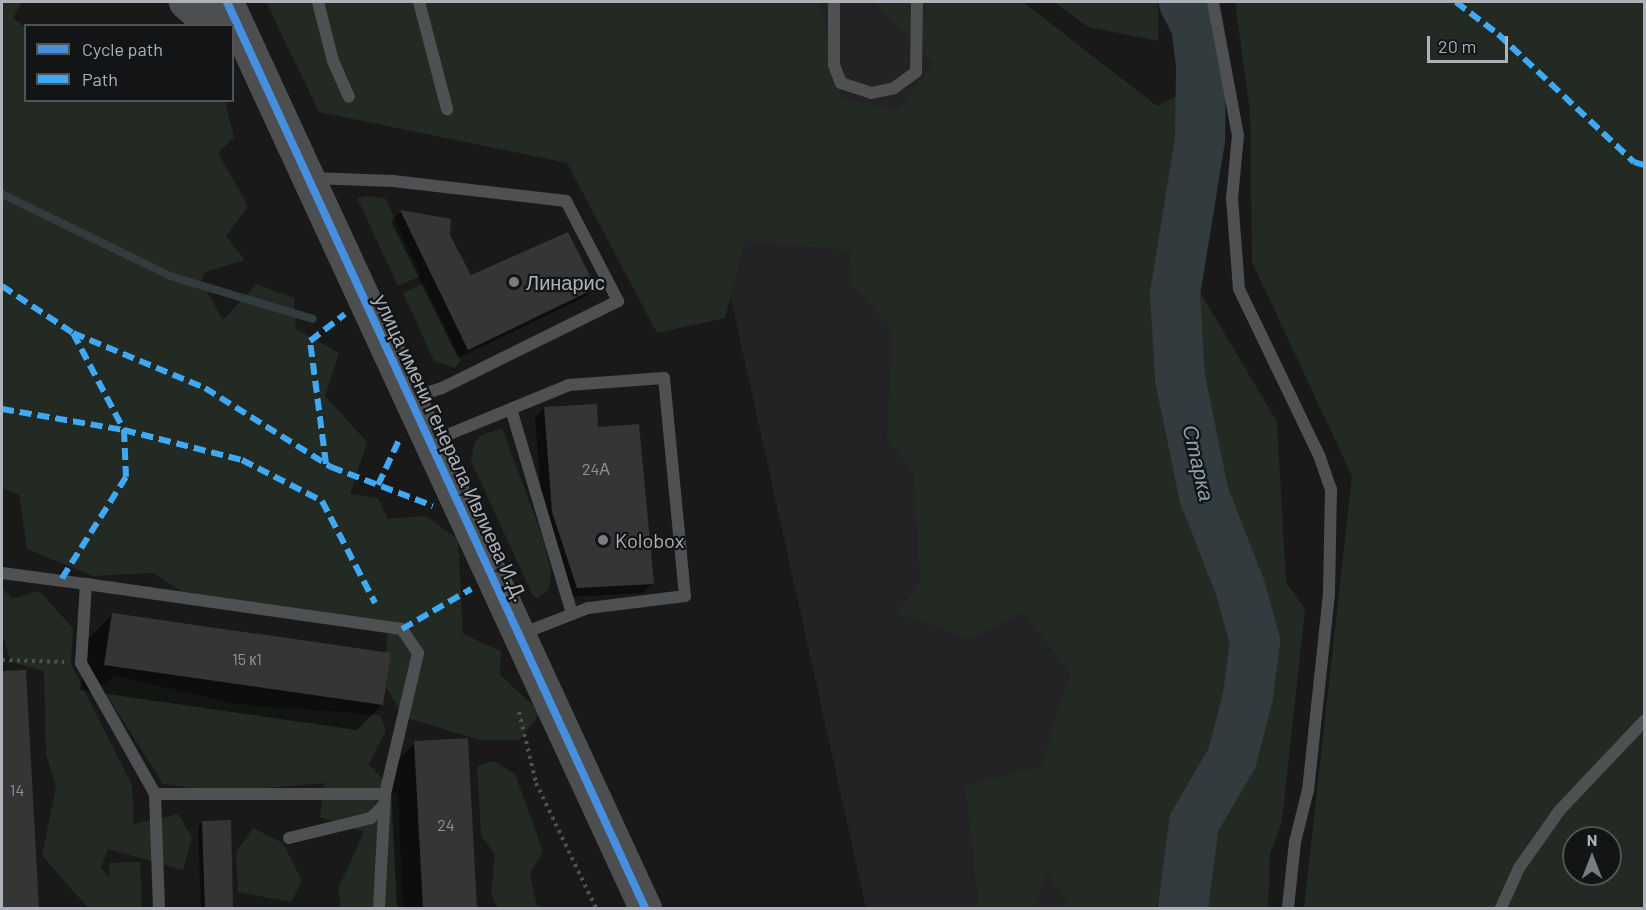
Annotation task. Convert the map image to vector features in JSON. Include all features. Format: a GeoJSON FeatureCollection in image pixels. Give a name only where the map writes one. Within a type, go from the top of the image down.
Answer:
{"type":"FeatureCollection","features":[{"type":"Feature","properties":{"kind":"street"},"geometry":{"type":"LineString","coordinates":[[185,2],[211,24]]}},
{"type":"Feature","properties":{"kind":"street","name":"улица имени Генерала Ивлиева И.Д."},"geometry":{"type":"LineString","coordinates":[[227,2],[233,24]]}},
{"type":"Feature","properties":{"kind":"street","name":"улица имени Генерала Ивлиева И.Д."},"geometry":{"type":"LineString","coordinates":[[234,26],[241,50],[307,178],[520,634],[645,909]]}},
{"type":"Feature","properties":{"kind":"lane"},"geometry":{"type":"LineString","coordinates":[[318,2],[333,61],[349,98]]}},
{"type":"Feature","properties":{"kind":"lane"},"geometry":{"type":"LineString","coordinates":[[419,2],[447,109]]}},
{"type":"Feature","properties":{"kind":"lane"},"geometry":{"type":"LineString","coordinates":[[834,2],[834,65],[841,83],[871,93],[894,87],[916,72],[917,2]]}},
{"type":"Feature","properties":{"kind":"lane"},"geometry":{"type":"LineString","coordinates":[[1213,2],[1238,135],[1232,198],[1239,290],[1319,455],[1331,489],[1328,604],[1308,790],[1295,842],[1288,909]]}},
{"type":"Feature","properties":{"kind":"lane"},"geometry":{"type":"LineString","coordinates":[[307,178],[393,181],[566,201],[618,301],[442,387],[410,399]]}},
{"type":"Feature","properties":{"kind":"lane"},"geometry":{"type":"LineString","coordinates":[[430,442],[569,385],[664,378],[685,596],[588,608],[520,634]]}},
{"type":"Feature","properties":{"kind":"lane"},"geometry":{"type":"LineString","coordinates":[[511,409],[572,614]]}},
{"type":"Feature","properties":{"kind":"lane"},"geometry":{"type":"LineString","coordinates":[[2,573],[402,629],[418,652],[384,800],[379,909]]}},
{"type":"Feature","properties":{"kind":"lane"},"geometry":{"type":"LineString","coordinates":[[87,584],[81,663],[155,794],[159,909]]}},
{"type":"Feature","properties":{"kind":"lane"},"geometry":{"type":"LineString","coordinates":[[1500,909],[1519,868],[1559,811],[1644,721]]}},
{"type":"Feature","properties":{"kind":"lane"},"geometry":{"type":"LineString","coordinates":[[155,794],[384,800]]}},
{"type":"Feature","properties":{"kind":"lane"},"geometry":{"type":"LineString","coordinates":[[289,838],[371,818],[384,800]]}},
{"type":"Feature","properties":{"kind":"path"},"geometry":{"type":"LineString","coordinates":[[2,660],[81,663]]}},
{"type":"Feature","properties":{"kind":"path"},"geometry":{"type":"LineString","coordinates":[[518,709],[536,783],[596,909]]}},
{"type":"Feature","properties":{"kind":"shaded area"},"geometry":{"type":"Polygon","coordinates":[[[2,2],[22,2],[13,18],[24,26],[24,102],[225,102],[234,137],[218,153],[248,206],[226,236],[245,260],[205,272],[201,281],[223,320],[256,284],[294,298],[296,329],[339,353],[325,396],[367,442],[350,494],[378,498],[388,519],[426,516],[458,539],[463,634],[501,651],[500,675],[541,712],[519,740],[480,740],[404,717],[383,682],[388,628],[192,598],[153,573],[93,576],[27,549],[19,494],[2,488],[2,2]]]}},
{"type":"Feature","properties":{"kind":"shaded area"},"geometry":{"type":"Polygon","coordinates":[[[266,2],[819,2],[842,98],[897,110],[933,63],[874,2],[1023,2],[1157,106],[1190,89],[1180,207],[1197,287],[1277,422],[1286,582],[1305,609],[1282,822],[1270,854],[1268,908],[1192,908],[1207,823],[1245,760],[1264,645],[1251,600],[1238,617],[1242,667],[1210,773],[1156,908],[1065,908],[1067,902],[1046,872],[1034,908],[979,908],[965,786],[1041,766],[1070,673],[1023,613],[971,639],[897,613],[920,582],[913,471],[887,438],[892,329],[851,284],[850,251],[745,241],[725,318],[657,333],[567,163],[319,112],[266,2]]]}},
{"type":"Feature","properties":{"kind":"shaded area"},"geometry":{"type":"Polygon","coordinates":[[[729,2],[1009,2],[1117,908],[866,908],[724,268],[729,2]]]}},
{"type":"Feature","properties":{"kind":"shaded area"},"geometry":{"type":"Polygon","coordinates":[[[1054,2],[1158,2],[1158,41],[1088,27],[1054,2]]]}},
{"type":"Feature","properties":{"kind":"shaded area"},"geometry":{"type":"Polygon","coordinates":[[[1235,2],[1644,2],[1644,908],[1304,908],[1352,476],[1252,262],[1250,112],[1235,2]]]}},
{"type":"Feature","properties":{"kind":"shaded area"},"geometry":{"type":"Polygon","coordinates":[[[367,196],[385,198],[421,276],[398,286],[357,198],[367,196]]]}},
{"type":"Feature","properties":{"kind":"shaded area"},"geometry":{"type":"Polygon","coordinates":[[[424,283],[461,361],[455,368],[434,361],[403,293],[424,283]]]}},
{"type":"Feature","properties":{"kind":"shaded area"},"geometry":{"type":"Polygon","coordinates":[[[502,428],[544,541],[551,571],[549,589],[538,599],[533,596],[471,461],[474,444],[480,436],[502,428]]]}},
{"type":"Feature","properties":{"kind":"shaded area"},"geometry":{"type":"Polygon","coordinates":[[[2,588],[12,599],[39,591],[73,628],[71,664],[132,785],[134,824],[178,814],[192,837],[183,870],[108,849],[101,868],[109,877],[109,863],[140,862],[142,908],[88,908],[42,855],[56,788],[46,754],[44,671],[11,662],[2,634],[2,588]]]}},
{"type":"Feature","properties":{"kind":"shaded area"},"geometry":{"type":"Polygon","coordinates":[[[116,676],[236,704],[380,715],[386,731],[369,764],[398,796],[403,908],[341,908],[338,889],[364,832],[320,817],[324,783],[223,792],[163,784],[101,686],[116,676]]]}},
{"type":"Feature","properties":{"kind":"shaded area"},"geometry":{"type":"Polygon","coordinates":[[[494,761],[515,774],[543,851],[530,874],[537,906],[544,908],[498,908],[491,895],[495,855],[481,835],[477,766],[494,761]]]}},
{"type":"Feature","properties":{"kind":"shaded area"},"geometry":{"type":"Polygon","coordinates":[[[253,828],[283,843],[302,881],[291,902],[238,892],[236,852],[253,828]]]}},
{"type":"Feature","properties":{"kind":"building","name":"Линарис"},"geometry":{"type":"Polygon","coordinates":[[[400,210],[451,219],[450,235],[471,275],[568,232],[596,288],[468,350],[400,210]]]}},
{"type":"Feature","properties":{"kind":"building"},"geometry":{"type":"Polygon","coordinates":[[[597,404],[598,427],[639,424],[654,584],[577,588],[552,512],[544,407],[597,404]]]}},
{"type":"Feature","properties":{"kind":"building"},"geometry":{"type":"Polygon","coordinates":[[[112,613],[391,653],[383,705],[104,665],[112,613]]]}},
{"type":"Feature","properties":{"kind":"building"},"geometry":{"type":"Polygon","coordinates":[[[26,670],[39,909],[2,909],[2,671],[26,670]]]}},
{"type":"Feature","properties":{"kind":"building"},"geometry":{"type":"Polygon","coordinates":[[[468,738],[477,909],[423,909],[414,741],[468,738]]]}},
{"type":"Feature","properties":{"kind":"building"},"geometry":{"type":"Polygon","coordinates":[[[231,820],[233,909],[205,909],[202,821],[231,820]]]}},
{"type":"Feature","properties":{"kind":"waterway","name":"Старка"},"geometry":{"type":"LineString","coordinates":[[1183,908],[1194,823],[1232,758],[1248,696],[1255,641],[1240,587],[1204,495],[1180,378],[1175,294],[1200,140],[1201,65],[1196,26],[1184,2]]}},
{"type":"Feature","properties":{"kind":"waterway"},"geometry":{"type":"LineString","coordinates":[[2,194],[170,276],[313,319]]}},
{"type":"Feature","properties":{"kind":"marked path"},"geometry":{"type":"LineString","coordinates":[[1456,2],[1498,34],[1634,162],[1644,165]]}},
{"type":"Feature","properties":{"kind":"marked path"},"geometry":{"type":"LineString","coordinates":[[2,286],[73,333],[124,430],[126,477],[61,580]]}},
{"type":"Feature","properties":{"kind":"marked path"},"geometry":{"type":"LineString","coordinates":[[326,464],[310,341],[345,314]]}},
{"type":"Feature","properties":{"kind":"marked path"},"geometry":{"type":"LineString","coordinates":[[73,333],[205,388],[331,467],[433,506]]}},
{"type":"Feature","properties":{"kind":"marked path"},"geometry":{"type":"LineString","coordinates":[[2,409],[124,430],[242,460],[322,501],[375,603]]}},
{"type":"Feature","properties":{"kind":"marked path"},"geometry":{"type":"LineString","coordinates":[[378,485],[401,436]]}},
{"type":"Feature","properties":{"kind":"marked path"},"geometry":{"type":"LineString","coordinates":[[402,629],[471,589]]}},
{"type":"Feature","properties":{"kind":"cycle path"},"geometry":{"type":"LineString","coordinates":[[227,2],[645,908]]}},
{"type":"Feature","properties":{"kind":"place","name":"Линарис"},"geometry":{"type":"Point","coordinates":[514,282]}},
{"type":"Feature","properties":{"kind":"place","name":"Kolobox"},"geometry":{"type":"Point","coordinates":[603,540]}}]}
